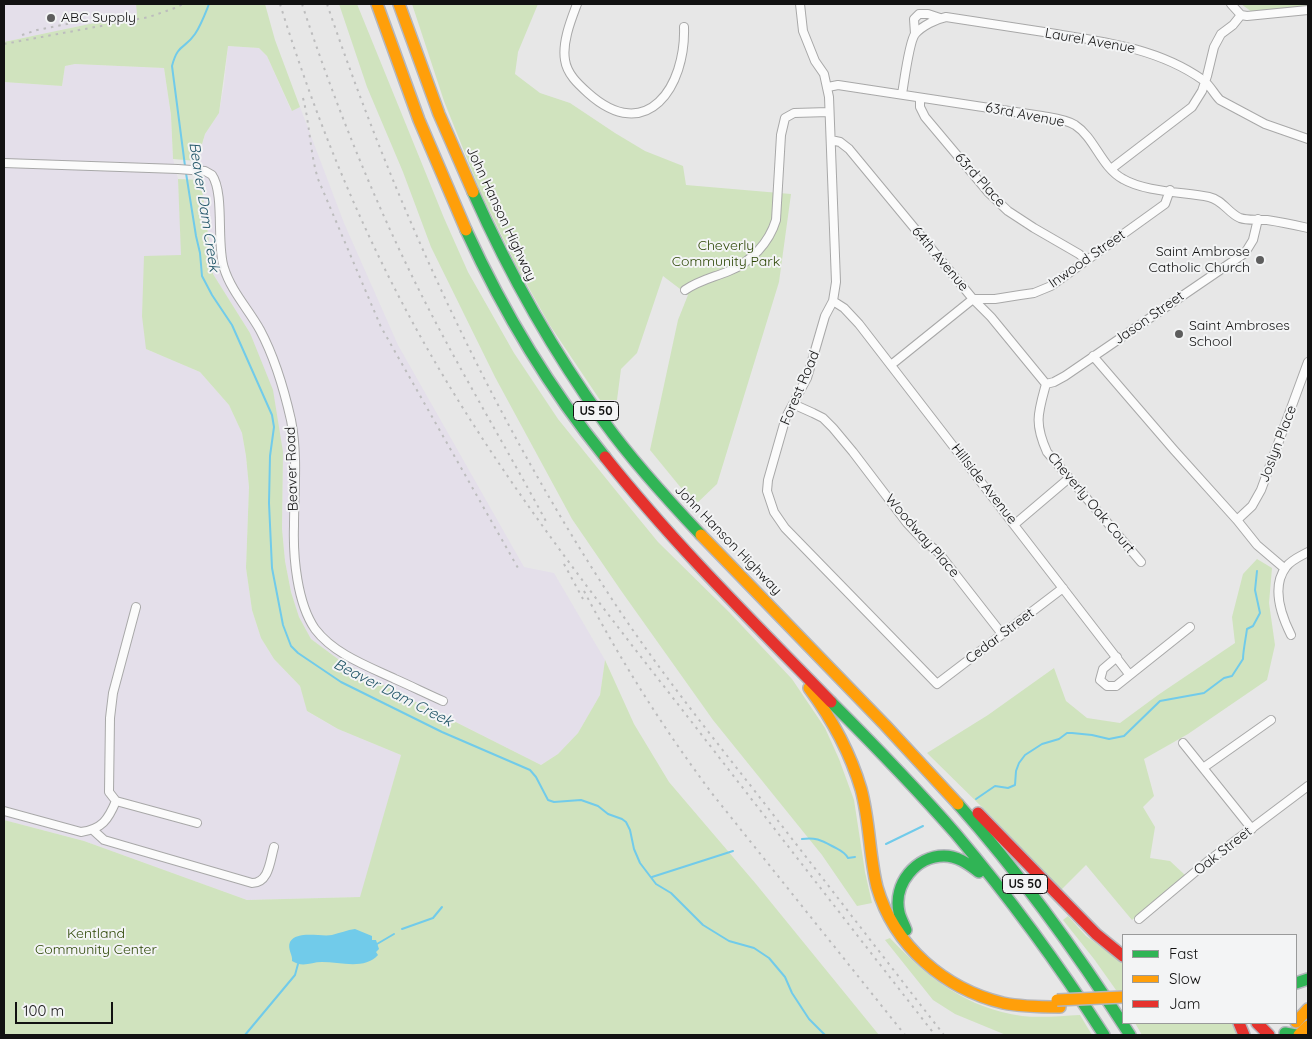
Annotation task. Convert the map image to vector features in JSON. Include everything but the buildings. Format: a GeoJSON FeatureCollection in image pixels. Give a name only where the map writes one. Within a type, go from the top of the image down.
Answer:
{"type":"FeatureCollection","features":[{"type":"Feature","properties":{"kind":"main road","name":"US 50"},"geometry":{"type":"LineString","coordinates":[[377,4],[410,97],[454,205],[482,266],[529,350],[567,407],[624,482],[669,534],[952,829],[1008,898],[1060,969],[1104,1035]]}},
{"type":"Feature","properties":{"kind":"main road","name":"John Hanson Highway"},"geometry":{"type":"LineString","coordinates":[[399,4],[444,127],[487,226],[533,313],[578,385],[620,442],[664,495],[904,744],[968,814],[1022,880],[1073,949],[1122,1023]]}},
{"type":"Feature","properties":{"kind":"main road"},"geometry":{"type":"LineString","coordinates":[[763,631],[819,701],[845,748],[860,788],[867,814],[877,886],[887,912],[907,944],[925,963],[961,988],[977,995],[1013,1005],[1036,1007],[1122,997]]}},
{"type":"Feature","properties":{"kind":"main road"},"geometry":{"type":"LineString","coordinates":[[904,744],[930,764],[1083,922],[1122,955]]}},
{"type":"Feature","properties":{"kind":"main road"},"geometry":{"type":"LineString","coordinates":[[1008,898],[967,861],[943,855],[924,860],[909,872],[899,891],[898,908],[901,921],[913,940],[934,961],[972,985],[999,995],[1058,1004],[1122,1003]]}},
{"type":"Feature","properties":{"kind":"main road"},"geometry":{"type":"LineString","coordinates":[[1297,1020],[1308,1009]]}},
{"type":"Feature","properties":{"kind":"main road","name":"John Hanson Highway"},"geometry":{"type":"LineString","coordinates":[[1123,1024],[1130,1035]]}},
{"type":"Feature","properties":{"kind":"main road"},"geometry":{"type":"LineString","coordinates":[[1258,1024],[1270,1035]]}},
{"type":"Feature","properties":{"kind":"main road"},"geometry":{"type":"LineString","coordinates":[[1284,1034],[1293,1024]]}},
{"type":"Feature","properties":{"kind":"main road"},"geometry":{"type":"LineString","coordinates":[[1284,1034],[1298,1035],[1308,1026]]}},
{"type":"Feature","properties":{"kind":"street"},"geometry":{"type":"LineString","coordinates":[[577,4],[564,52],[567,69],[572,77],[592,96],[608,108],[620,113],[639,113],[654,107],[664,98],[678,66],[683,48],[684,27]]}},
{"type":"Feature","properties":{"kind":"street","name":"Forest Road"},"geometry":{"type":"LineString","coordinates":[[800,4],[806,38],[815,62],[824,74],[828,87],[836,282],[833,301],[824,322],[807,378],[786,417],[768,480],[768,491],[774,512],[785,528],[937,684]]}},
{"type":"Feature","properties":{"kind":"street"},"geometry":{"type":"LineString","coordinates":[[1231,4],[1242,14],[1253,17],[1308,10]]}},
{"type":"Feature","properties":{"kind":"street","name":"Laurel Avenue"},"geometry":{"type":"LineString","coordinates":[[915,34],[914,19],[919,14],[928,14],[940,18],[967,20],[1129,46],[1167,60],[1205,81],[1220,100],[1265,124],[1308,139]]}},
{"type":"Feature","properties":{"kind":"street"},"geometry":{"type":"LineString","coordinates":[[1111,169],[1192,107],[1205,81],[1214,47],[1221,34],[1234,25],[1242,14]]}},
{"type":"Feature","properties":{"kind":"street"},"geometry":{"type":"LineString","coordinates":[[902,94],[906,67],[915,34],[940,18]]}},
{"type":"Feature","properties":{"kind":"street","name":"63rd Avenue"},"geometry":{"type":"LineString","coordinates":[[828,87],[838,86],[902,94],[1065,121],[1083,132],[1117,176],[1131,183],[1215,198],[1239,217],[1308,228]]}},
{"type":"Feature","properties":{"kind":"street","name":"63rd Place"},"geometry":{"type":"LineString","coordinates":[[920,98],[920,107],[925,117],[988,192],[1018,218],[1086,260]]}},
{"type":"Feature","properties":{"kind":"street"},"geometry":{"type":"LineString","coordinates":[[685,290],[701,280],[733,270],[758,252],[766,243],[777,213],[781,135],[785,118],[794,113],[829,112]]}},
{"type":"Feature","properties":{"kind":"street","name":"64th Avenue"},"geometry":{"type":"LineString","coordinates":[[831,140],[840,142],[849,149],[1046,384]]}},
{"type":"Feature","properties":{"kind":"street","name":"Beaver Road"},"geometry":{"type":"LineString","coordinates":[[4,163],[198,170],[208,172],[214,177],[223,267],[232,286],[264,339],[286,397],[294,448],[294,552],[298,578],[308,616],[327,642],[337,649],[353,659],[443,701]]}},
{"type":"Feature","properties":{"kind":"street","name":"Inwood Street"},"geometry":{"type":"LineString","coordinates":[[973,299],[1007,297],[1043,290],[1070,273],[1165,204],[1170,190]]}},
{"type":"Feature","properties":{"kind":"street","name":"Jason Street"},"geometry":{"type":"LineString","coordinates":[[1046,384],[1058,380],[1245,253],[1253,240],[1258,219]]}},
{"type":"Feature","properties":{"kind":"street"},"geometry":{"type":"LineString","coordinates":[[891,366],[973,299]]}},
{"type":"Feature","properties":{"kind":"street","name":"Hillside Avenue"},"geometry":{"type":"LineString","coordinates":[[833,301],[853,317],[1015,524],[1129,674]]}},
{"type":"Feature","properties":{"kind":"street"},"geometry":{"type":"LineString","coordinates":[[1093,356],[1257,545],[1284,568]]}},
{"type":"Feature","properties":{"kind":"street","name":"Joslyn Place"},"geometry":{"type":"LineString","coordinates":[[1237,520],[1252,506],[1261,490],[1308,362]]}},
{"type":"Feature","properties":{"kind":"street","name":"Cheverly Oak Court"},"geometry":{"type":"LineString","coordinates":[[1046,384],[1038,423],[1039,432],[1047,452],[1141,562]]}},
{"type":"Feature","properties":{"kind":"street","name":"Woodway Place"},"geometry":{"type":"LineString","coordinates":[[793,404],[813,412],[823,418],[833,428],[908,523],[923,540],[938,552],[1002,634]]}},
{"type":"Feature","properties":{"kind":"street"},"geometry":{"type":"LineString","coordinates":[[1015,524],[1068,478]]}},
{"type":"Feature","properties":{"kind":"street"},"geometry":{"type":"LineString","coordinates":[[1291,635],[1284,619],[1279,597],[1280,581],[1284,568],[1290,562],[1308,552]]}},
{"type":"Feature","properties":{"kind":"street","name":"Cedar Street"},"geometry":{"type":"LineString","coordinates":[[937,684],[1063,588]]}},
{"type":"Feature","properties":{"kind":"street"},"geometry":{"type":"LineString","coordinates":[[136,607],[113,693],[110,718],[109,792],[116,801],[196,823]]}},
{"type":"Feature","properties":{"kind":"street"},"geometry":{"type":"LineString","coordinates":[[1117,657],[1103,669],[1100,676],[1101,682],[1112,687],[1190,628]]}},
{"type":"Feature","properties":{"kind":"street"},"geometry":{"type":"LineString","coordinates":[[1203,768],[1271,720]]}},
{"type":"Feature","properties":{"kind":"street"},"geometry":{"type":"LineString","coordinates":[[1183,743],[1252,829]]}},
{"type":"Feature","properties":{"kind":"street","name":"Oak Street"},"geometry":{"type":"LineString","coordinates":[[1139,919],[1207,862],[1308,786]]}},
{"type":"Feature","properties":{"kind":"street"},"geometry":{"type":"LineString","coordinates":[[4,811],[81,832],[93,830],[104,822],[111,813],[116,801]]}},
{"type":"Feature","properties":{"kind":"street"},"geometry":{"type":"LineString","coordinates":[[93,830],[104,840],[252,883],[260,882],[265,876],[274,847]]}},
{"type":"Feature","properties":{"kind":"shaded area"},"geometry":{"type":"Polygon","coordinates":[[[4,4],[136,4],[138,14],[4,42],[4,4]]]}},
{"type":"Feature","properties":{"kind":"shaded area"},"geometry":{"type":"Polygon","coordinates":[[[228,46],[259,48],[267,56],[291,110],[300,107],[344,223],[398,345],[524,567],[554,573],[605,660],[600,695],[578,733],[558,754],[541,765],[398,693],[342,662],[311,639],[299,617],[291,592],[285,561],[282,529],[283,455],[250,333],[213,274],[197,161],[205,134],[219,113],[228,46]]]}},
{"type":"Feature","properties":{"kind":"shaded area"},"geometry":{"type":"Polygon","coordinates":[[[75,64],[164,68],[171,115],[173,159],[178,179],[182,255],[146,349],[200,372],[229,405],[242,433],[249,487],[246,568],[252,610],[261,638],[274,659],[300,686],[308,712],[338,729],[401,755],[361,897],[247,900],[84,841],[4,820],[4,82],[62,86],[65,66],[75,64]]]}},
{"type":"Feature","properties":{"kind":"green space"},"geometry":{"type":"Polygon","coordinates":[[[136,4],[265,4],[275,40],[300,107],[292,111],[267,56],[259,48],[228,46],[219,113],[205,134],[197,161],[173,159],[171,115],[164,68],[75,64],[65,66],[62,86],[4,82],[4,42],[137,14],[136,4]]]}},
{"type":"Feature","properties":{"kind":"green space"},"geometry":{"type":"Polygon","coordinates":[[[339,4],[357,4],[444,218],[468,272],[514,353],[558,419],[658,542],[729,612],[792,679],[825,728],[854,800],[865,872],[872,903],[857,906],[822,855],[713,720],[572,519],[495,377],[431,247],[403,172],[367,87],[339,4]]]}},
{"type":"Feature","properties":{"kind":"green space","name":"Cheverly Community Park"},"geometry":{"type":"Polygon","coordinates":[[[412,4],[538,4],[518,52],[515,74],[540,93],[570,103],[645,151],[683,166],[686,185],[791,194],[779,282],[717,484],[695,505],[650,450],[678,320],[688,295],[663,276],[637,353],[621,369],[617,400],[600,400],[549,324],[516,265],[480,191],[444,101],[412,4]]]}},
{"type":"Feature","properties":{"kind":"green space"},"geometry":{"type":"Polygon","coordinates":[[[1241,4],[1308,4],[1308,6],[1252,12],[1241,4]]]}},
{"type":"Feature","properties":{"kind":"green space","name":"Kentland Community Center"},"geometry":{"type":"Polygon","coordinates":[[[178,179],[201,180],[213,274],[250,333],[273,390],[283,452],[282,529],[285,561],[291,592],[299,617],[311,639],[342,662],[398,693],[541,765],[558,754],[578,733],[600,695],[605,660],[634,724],[669,782],[756,884],[879,1035],[4,1035],[4,820],[84,841],[247,900],[360,897],[401,755],[338,729],[307,711],[300,686],[274,659],[261,638],[252,610],[246,568],[249,487],[242,433],[229,405],[200,372],[146,349],[142,316],[144,256],[181,255],[178,179]]]}},
{"type":"Feature","properties":{"kind":"green space"},"geometry":{"type":"Polygon","coordinates":[[[1257,559],[1272,568],[1269,603],[1275,645],[1267,680],[1188,734],[1144,759],[1154,796],[1143,807],[1155,827],[1150,858],[1170,861],[1185,875],[1132,920],[1086,865],[1061,890],[989,814],[927,753],[988,715],[1054,668],[1066,701],[1087,718],[1120,723],[1235,643],[1232,617],[1243,574],[1257,559]]]}},
{"type":"Feature","properties":{"kind":"green space"},"geometry":{"type":"Polygon","coordinates":[[[1068,916],[1086,936],[1122,962],[1122,990],[1116,990],[1063,920],[1068,916]]]}},
{"type":"Feature","properties":{"kind":"green space"},"geometry":{"type":"Polygon","coordinates":[[[890,938],[904,953],[934,978],[966,998],[983,1006],[1022,1016],[1080,1015],[1092,1035],[1006,1035],[955,1014],[933,1000],[885,940],[890,938]]]}},
{"type":"Feature","properties":{"kind":"green space"},"geometry":{"type":"Polygon","coordinates":[[[1136,1024],[1234,1024],[1238,1035],[1142,1035],[1136,1024]]]}},
{"type":"Feature","properties":{"kind":"water"},"geometry":{"type":"Polygon","coordinates":[[[355,929],[372,936],[372,940],[376,940],[379,949],[376,952],[378,955],[373,960],[359,964],[322,962],[303,964],[292,961],[289,945],[293,938],[303,935],[332,935],[355,929]]]}},
{"type":"Feature","properties":{"kind":"waterway","name":"Beaver Dam Creek"},"geometry":{"type":"LineString","coordinates":[[185,166],[172,66],[179,50],[197,31],[209,4]]}},
{"type":"Feature","properties":{"kind":"waterway","name":"Beaver Dam Creek"},"geometry":{"type":"LineString","coordinates":[[186,173],[200,253],[202,276],[232,325],[272,415],[274,427],[270,456],[269,503],[272,568],[283,625],[291,646],[298,653],[341,682],[442,732],[530,770],[536,777],[548,800],[554,802],[581,800],[598,806],[608,814],[622,819],[630,830],[634,849],[640,863],[656,884],[671,893],[703,925],[729,941],[754,948],[769,958],[785,977],[792,993],[809,1019],[825,1035]]}},
{"type":"Feature","properties":{"kind":"waterway"},"geometry":{"type":"LineString","coordinates":[[976,799],[995,786],[1008,788],[1015,785],[1016,771],[1019,763],[1025,755],[1042,744],[1059,739],[1067,733],[1092,735],[1109,739],[1124,736],[1160,701],[1204,693],[1224,678],[1232,676],[1243,659],[1247,629],[1253,626],[1260,613],[1255,590],[1257,571]]}},
{"type":"Feature","properties":{"kind":"waterway"},"geometry":{"type":"LineString","coordinates":[[886,844],[923,826]]}},
{"type":"Feature","properties":{"kind":"waterway"},"geometry":{"type":"LineString","coordinates":[[802,839],[811,838],[821,841],[841,851],[848,858],[855,857]]}},
{"type":"Feature","properties":{"kind":"waterway"},"geometry":{"type":"LineString","coordinates":[[652,877],[733,851]]}},
{"type":"Feature","properties":{"kind":"waterway"},"geometry":{"type":"LineString","coordinates":[[402,929],[433,918],[442,907]]}},
{"type":"Feature","properties":{"kind":"waterway"},"geometry":{"type":"LineString","coordinates":[[377,944],[394,934]]}},
{"type":"Feature","properties":{"kind":"waterway"},"geometry":{"type":"LineString","coordinates":[[245,1035],[295,975],[298,964]]}},
{"type":"Feature","properties":{"kind":"railway"},"geometry":{"type":"LineString","coordinates":[[4,44],[149,17],[183,4]]}},
{"type":"Feature","properties":{"kind":"railway"},"geometry":{"type":"LineString","coordinates":[[280,4],[306,83],[336,161],[369,237],[407,312],[467,415],[533,513],[604,609],[935,1035]]}},
{"type":"Feature","properties":{"kind":"railway"},"geometry":{"type":"LineString","coordinates":[[302,4],[326,74],[382,213],[446,342],[548,525]]}},
{"type":"Feature","properties":{"kind":"railway"},"geometry":{"type":"LineString","coordinates":[[327,4],[354,81],[384,157],[448,306],[522,450],[563,521],[623,616],[659,667],[944,1035]]}},
{"type":"Feature","properties":{"kind":"railway"},"geometry":{"type":"LineString","coordinates":[[22,35],[86,20]]}},
{"type":"Feature","properties":{"kind":"railway"},"geometry":{"type":"LineString","coordinates":[[303,98],[318,179],[381,327],[518,568]]}},
{"type":"Feature","properties":{"kind":"railway"},"geometry":{"type":"LineString","coordinates":[[564,564],[583,599]]}},
{"type":"Feature","properties":{"kind":"railway"},"geometry":{"type":"LineString","coordinates":[[584,591],[613,644],[678,747],[714,796],[905,1035]]}},
{"type":"Feature","properties":{"kind":"traffic: fast"},"geometry":{"type":"LineString","coordinates":[[473,192],[501,252],[567,368],[616,438],[639,467],[701,535]]}},
{"type":"Feature","properties":{"kind":"traffic: fast"},"geometry":{"type":"LineString","coordinates":[[466,230],[495,290],[528,348],[584,431],[605,457]]}},
{"type":"Feature","properties":{"kind":"traffic: fast"},"geometry":{"type":"LineString","coordinates":[[831,702],[910,783],[976,858],[1033,932],[1104,1035]]}},
{"type":"Feature","properties":{"kind":"traffic: fast"},"geometry":{"type":"LineString","coordinates":[[958,804],[1027,887],[1122,1023]]}},
{"type":"Feature","properties":{"kind":"traffic: fast"},"geometry":{"type":"LineString","coordinates":[[906,930],[900,916],[898,902],[903,882],[916,866],[934,857],[949,856],[963,861],[979,872]]}},
{"type":"Feature","properties":{"kind":"traffic: fast"},"geometry":{"type":"LineString","coordinates":[[1297,983],[1308,979]]}},
{"type":"Feature","properties":{"kind":"traffic: fast"},"geometry":{"type":"LineString","coordinates":[[1123,1024],[1130,1035]]}},
{"type":"Feature","properties":{"kind":"traffic: fast"},"geometry":{"type":"LineString","coordinates":[[1285,1033],[1296,1035]]}},
{"type":"Feature","properties":{"kind":"traffic: slow"},"geometry":{"type":"LineString","coordinates":[[377,4],[419,120],[466,230]]}},
{"type":"Feature","properties":{"kind":"traffic: slow"},"geometry":{"type":"LineString","coordinates":[[399,4],[439,114],[473,192]]}},
{"type":"Feature","properties":{"kind":"traffic: slow"},"geometry":{"type":"LineString","coordinates":[[701,535],[885,725],[958,804]]}},
{"type":"Feature","properties":{"kind":"traffic: slow"},"geometry":{"type":"LineString","coordinates":[[809,688],[833,724],[846,749],[864,801],[877,887],[885,908],[909,946],[942,976],[982,996],[1003,1003],[1017,1005],[1060,1007]]}},
{"type":"Feature","properties":{"kind":"traffic: slow"},"geometry":{"type":"LineString","coordinates":[[1057,1000],[1122,997]]}},
{"type":"Feature","properties":{"kind":"traffic: slow"},"geometry":{"type":"LineString","coordinates":[[1297,1021],[1308,1009]]}},
{"type":"Feature","properties":{"kind":"traffic: slow"},"geometry":{"type":"LineString","coordinates":[[1299,1035],[1308,1026]]}},
{"type":"Feature","properties":{"kind":"traffic: jam"},"geometry":{"type":"LineString","coordinates":[[605,457],[686,552],[831,702]]}},
{"type":"Feature","properties":{"kind":"traffic: jam"},"geometry":{"type":"LineString","coordinates":[[978,813],[1096,934],[1122,955]]}},
{"type":"Feature","properties":{"kind":"traffic: jam"},"geometry":{"type":"LineString","coordinates":[[1239,1024],[1244,1035]]}},
{"type":"Feature","properties":{"kind":"traffic: jam"},"geometry":{"type":"LineString","coordinates":[[1258,1024],[1269,1035]]}},
{"type":"Feature","properties":{"kind":"place","name":"ABC Supply"},"geometry":{"type":"Point","coordinates":[51,18]}},
{"type":"Feature","properties":{"kind":"place","name":"Saint Ambrose Catholic Church"},"geometry":{"type":"Point","coordinates":[1260,260]}},
{"type":"Feature","properties":{"kind":"place","name":"Saint Ambroses School"},"geometry":{"type":"Point","coordinates":[1179,334]}}]}
